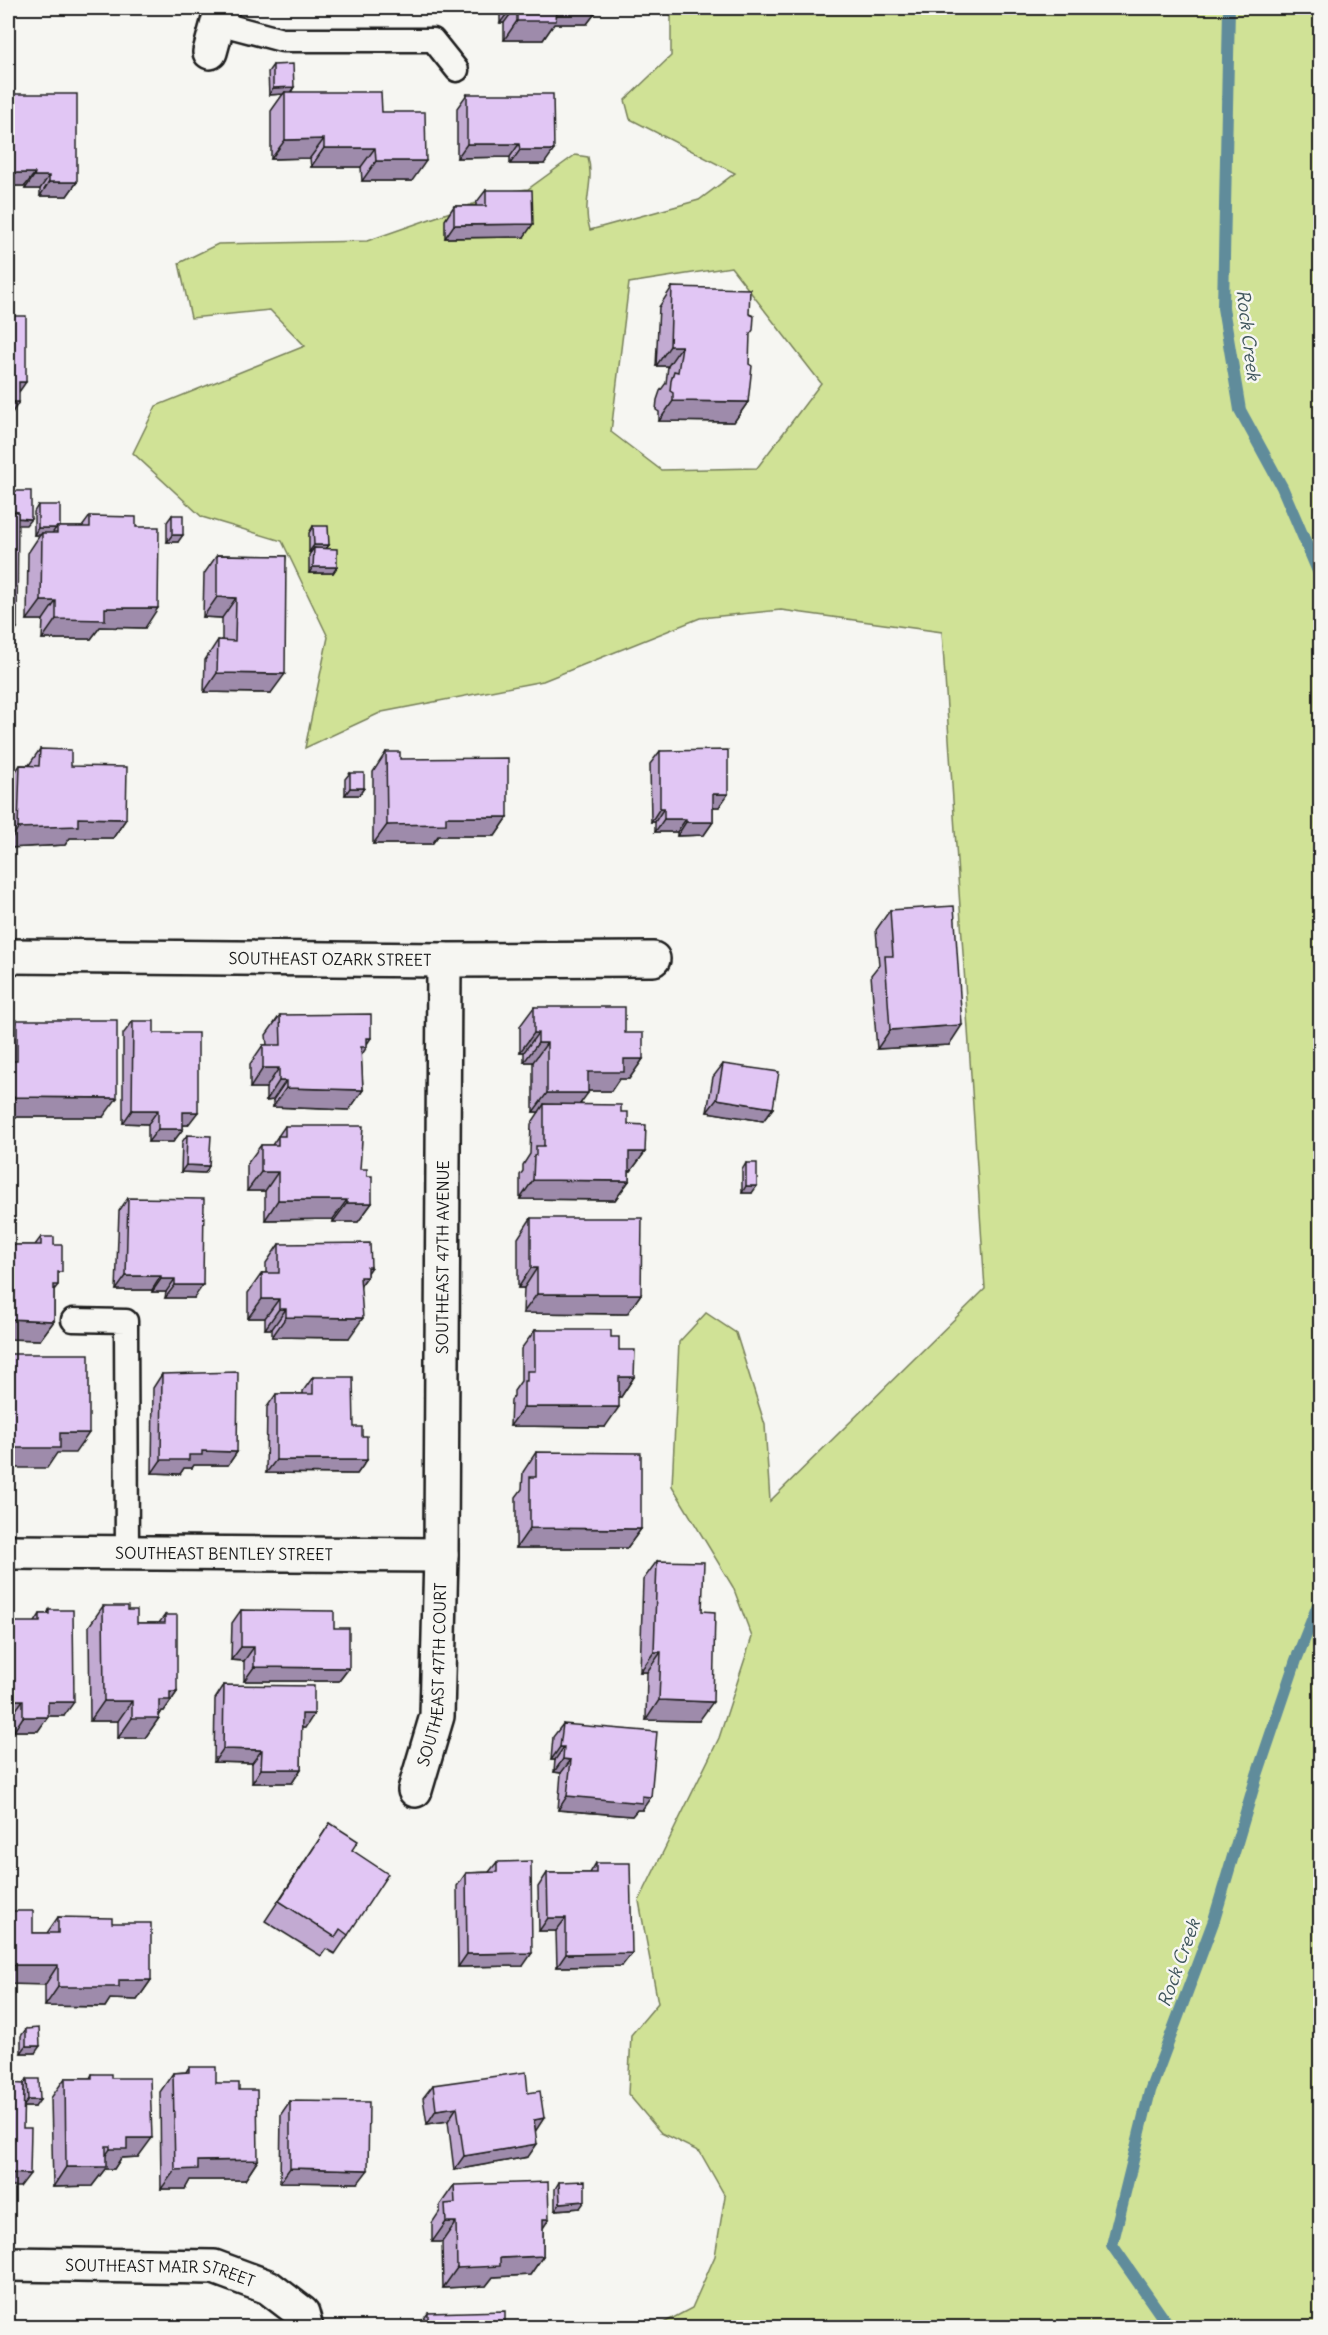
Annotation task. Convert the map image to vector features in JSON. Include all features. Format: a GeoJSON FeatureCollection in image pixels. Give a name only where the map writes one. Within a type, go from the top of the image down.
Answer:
{"type":"FeatureCollection","features":[{"type":"Feature","properties":{"kind":"street","name":"SOUTHEAST OZARK STREET"},"geometry":{"type":"LineString","coordinates":[[8,956],[444,960],[653,959]]}},
{"type":"Feature","properties":{"kind":"street","name":"SOUTHEAST 47TH AVENUE"},"geometry":{"type":"LineString","coordinates":[[441,1555],[444,960]]}},
{"type":"Feature","properties":{"kind":"street","name":"SOUTHEAST BENTLEY STREET"},"geometry":{"type":"LineString","coordinates":[[8,1552],[441,1555]]}},
{"type":"Feature","properties":{"kind":"street","name":"SOUTHEAST 47TH COURT"},"geometry":{"type":"LineString","coordinates":[[415,1790],[437,1716],[441,1555]]}},
{"type":"Feature","properties":{"kind":"street","name":"SOUTHEAST MAIR STREET"},"geometry":{"type":"LineString","coordinates":[[8,2264],[214,2267],[268,2287],[304,2320]]}},
{"type":"Feature","properties":{"kind":"lane"},"geometry":{"type":"LineString","coordinates":[[217,27],[282,40],[433,40],[457,70]]}},
{"type":"Feature","properties":{"kind":"lane"},"geometry":{"type":"LineString","coordinates":[[73,1320],[126,1321],[127,1553]]}},
{"type":"Feature","properties":{"kind":"green space"},"geometry":{"type":"Polygon","coordinates":[[[666,8],[1320,8],[1320,2327],[656,2327],[692,2308],[715,2256],[725,2196],[700,2152],[661,2133],[628,2094],[631,2035],[658,2003],[639,1901],[719,1738],[752,1637],[733,1587],[672,1486],[679,1342],[706,1313],[736,1333],[765,1425],[770,1501],[985,1289],[942,632],[781,610],[700,618],[543,681],[382,712],[305,748],[328,637],[282,541],[202,517],[133,453],[156,406],[305,346],[270,310],[191,318],[179,263],[218,244],[367,241],[476,203],[488,194],[528,189],[575,155],[588,157],[590,167],[587,211],[590,230],[699,200],[735,173],[630,119],[625,100],[671,56],[671,16],[666,8]],[[731,267],[629,283],[611,432],[661,470],[757,468],[821,383],[731,267]]]}},
{"type":"Feature","properties":{"kind":"building"},"geometry":{"type":"Polygon","coordinates":[[[517,8],[557,8],[556,21],[517,21],[517,8]]]}},
{"type":"Feature","properties":{"kind":"building"},"geometry":{"type":"Polygon","coordinates":[[[293,64],[294,87],[273,88],[273,65],[293,64]]]}},
{"type":"Feature","properties":{"kind":"building"},"geometry":{"type":"Polygon","coordinates":[[[285,92],[381,92],[382,112],[425,112],[426,161],[376,161],[375,148],[324,148],[324,139],[285,140],[285,92]]]}},
{"type":"Feature","properties":{"kind":"building"},"geometry":{"type":"Polygon","coordinates":[[[8,94],[77,94],[77,182],[49,182],[49,176],[34,176],[35,173],[8,173],[8,94]]]}},
{"type":"Feature","properties":{"kind":"building"},"geometry":{"type":"Polygon","coordinates":[[[467,94],[553,94],[554,150],[520,150],[519,144],[467,144],[467,94]]]}},
{"type":"Feature","properties":{"kind":"building"},"geometry":{"type":"Polygon","coordinates":[[[486,190],[532,190],[533,224],[454,225],[454,206],[486,206],[486,190]]]}},
{"type":"Feature","properties":{"kind":"building"},"geometry":{"type":"Polygon","coordinates":[[[672,287],[750,289],[749,314],[754,316],[753,330],[750,334],[749,364],[752,366],[748,402],[673,401],[673,393],[670,391],[671,381],[674,371],[678,372],[682,346],[670,346],[672,287]]]}},
{"type":"Feature","properties":{"kind":"building"},"geometry":{"type":"Polygon","coordinates":[[[8,316],[26,316],[26,382],[19,382],[19,402],[8,402],[8,316]]]}},
{"type":"Feature","properties":{"kind":"building"},"geometry":{"type":"Polygon","coordinates":[[[8,491],[31,491],[31,519],[18,518],[18,512],[8,511],[8,491]]]}},
{"type":"Feature","properties":{"kind":"building"},"geometry":{"type":"Polygon","coordinates":[[[38,505],[60,505],[60,527],[38,528],[38,505]]]}},
{"type":"Feature","properties":{"kind":"building"},"geometry":{"type":"Polygon","coordinates":[[[8,511],[18,512],[17,628],[8,628],[8,511]]]}},
{"type":"Feature","properties":{"kind":"building"},"geometry":{"type":"Polygon","coordinates":[[[172,515],[183,515],[183,535],[172,535],[172,515]]]}},
{"type":"Feature","properties":{"kind":"building"},"geometry":{"type":"Polygon","coordinates":[[[90,516],[136,517],[136,527],[159,527],[158,608],[105,608],[105,620],[56,619],[56,601],[41,601],[42,533],[57,533],[57,527],[90,527],[90,516]]]}},
{"type":"Feature","properties":{"kind":"building"},"geometry":{"type":"Polygon","coordinates":[[[313,526],[328,526],[329,545],[314,545],[313,526]]]}},
{"type":"Feature","properties":{"kind":"building"},"geometry":{"type":"Polygon","coordinates":[[[314,548],[337,549],[337,567],[313,567],[314,548]]]}},
{"type":"Feature","properties":{"kind":"building"},"geometry":{"type":"Polygon","coordinates":[[[217,555],[286,556],[285,674],[217,673],[218,640],[235,641],[236,598],[217,597],[217,555]]]}},
{"type":"Feature","properties":{"kind":"building"},"geometry":{"type":"Polygon","coordinates":[[[40,749],[71,750],[71,766],[127,767],[126,819],[78,818],[78,826],[18,828],[20,765],[39,766],[40,749]]]}},
{"type":"Feature","properties":{"kind":"building"},"geometry":{"type":"Polygon","coordinates":[[[728,750],[728,794],[713,794],[713,822],[664,819],[664,808],[660,808],[660,751],[728,750]]]}},
{"type":"Feature","properties":{"kind":"building"},"geometry":{"type":"Polygon","coordinates":[[[386,752],[400,752],[400,759],[508,758],[508,817],[446,817],[446,824],[387,825],[386,752]]]}},
{"type":"Feature","properties":{"kind":"building"},"geometry":{"type":"Polygon","coordinates":[[[350,773],[364,773],[364,788],[350,788],[350,773]]]}},
{"type":"Feature","properties":{"kind":"building"},"geometry":{"type":"Polygon","coordinates":[[[954,906],[962,1025],[890,1030],[885,956],[893,956],[890,910],[954,906]]]}},
{"type":"Feature","properties":{"kind":"building"},"geometry":{"type":"Polygon","coordinates":[[[534,1007],[625,1007],[625,1033],[643,1033],[643,1059],[624,1059],[624,1072],[588,1072],[588,1093],[547,1093],[547,1043],[538,1043],[538,1033],[534,1033],[534,1007]]]}},
{"type":"Feature","properties":{"kind":"building"},"geometry":{"type":"Polygon","coordinates":[[[371,1014],[371,1038],[367,1038],[367,1047],[361,1047],[363,1090],[286,1088],[286,1081],[279,1081],[279,1068],[263,1068],[263,1045],[281,1045],[280,1015],[371,1014]]]}},
{"type":"Feature","properties":{"kind":"building"},"geometry":{"type":"Polygon","coordinates":[[[17,1020],[117,1020],[117,1098],[8,1097],[8,1061],[17,1061],[17,1020]]]}},
{"type":"Feature","properties":{"kind":"building"},"geometry":{"type":"Polygon","coordinates":[[[133,1021],[154,1021],[154,1033],[198,1033],[198,1112],[183,1112],[183,1129],[158,1129],[158,1110],[132,1110],[133,1021]]]}},
{"type":"Feature","properties":{"kind":"building"},"geometry":{"type":"Polygon","coordinates":[[[723,1064],[779,1072],[773,1108],[717,1099],[723,1064]]]}},
{"type":"Feature","properties":{"kind":"building"},"geometry":{"type":"Polygon","coordinates":[[[544,1104],[621,1105],[621,1112],[628,1112],[628,1124],[646,1125],[645,1152],[629,1152],[629,1181],[533,1180],[536,1146],[544,1146],[544,1104]]]}},
{"type":"Feature","properties":{"kind":"building"},"geometry":{"type":"Polygon","coordinates":[[[285,1126],[363,1126],[360,1169],[367,1169],[367,1176],[372,1176],[372,1203],[347,1203],[347,1200],[278,1200],[278,1172],[261,1172],[261,1145],[278,1145],[278,1136],[285,1136],[285,1126]]]}},
{"type":"Feature","properties":{"kind":"building"},"geometry":{"type":"Polygon","coordinates":[[[187,1135],[211,1136],[209,1166],[186,1165],[187,1135]]]}},
{"type":"Feature","properties":{"kind":"building"},"geometry":{"type":"Polygon","coordinates":[[[746,1163],[757,1163],[757,1186],[746,1186],[746,1163]]]}},
{"type":"Feature","properties":{"kind":"building"},"geometry":{"type":"Polygon","coordinates":[[[128,1198],[204,1199],[203,1285],[175,1285],[175,1279],[161,1279],[161,1276],[126,1276],[128,1198]]]}},
{"type":"Feature","properties":{"kind":"building"},"geometry":{"type":"Polygon","coordinates":[[[531,1218],[642,1218],[641,1294],[537,1294],[537,1268],[531,1268],[531,1218]]]}},
{"type":"Feature","properties":{"kind":"building"},"geometry":{"type":"Polygon","coordinates":[[[41,1237],[54,1237],[54,1245],[62,1245],[62,1272],[58,1272],[58,1285],[54,1285],[54,1321],[8,1319],[8,1245],[41,1245],[41,1237]]]}},
{"type":"Feature","properties":{"kind":"building"},"geometry":{"type":"Polygon","coordinates":[[[370,1243],[371,1267],[367,1267],[367,1277],[360,1277],[363,1318],[286,1317],[286,1309],[279,1309],[279,1299],[262,1299],[262,1273],[279,1273],[279,1244],[370,1243]]]}},
{"type":"Feature","properties":{"kind":"building"},"geometry":{"type":"Polygon","coordinates":[[[535,1330],[611,1330],[611,1337],[619,1337],[619,1350],[635,1350],[634,1377],[619,1377],[619,1407],[524,1407],[524,1381],[527,1381],[527,1371],[535,1371],[535,1330]]]}},
{"type":"Feature","properties":{"kind":"building"},"geometry":{"type":"Polygon","coordinates":[[[8,1354],[89,1354],[89,1433],[60,1433],[60,1448],[8,1448],[8,1354]]]}},
{"type":"Feature","properties":{"kind":"building"},"geometry":{"type":"Polygon","coordinates":[[[238,1372],[237,1452],[202,1451],[202,1455],[189,1455],[189,1460],[161,1460],[162,1374],[238,1372]]]}},
{"type":"Feature","properties":{"kind":"building"},"geometry":{"type":"Polygon","coordinates":[[[313,1377],[353,1377],[354,1427],[362,1427],[362,1436],[367,1436],[367,1460],[276,1460],[276,1394],[313,1394],[313,1377]]]}},
{"type":"Feature","properties":{"kind":"building"},"geometry":{"type":"Polygon","coordinates":[[[536,1452],[641,1453],[641,1529],[530,1528],[530,1477],[536,1477],[536,1452]]]}},
{"type":"Feature","properties":{"kind":"building"},"geometry":{"type":"Polygon","coordinates":[[[657,1561],[704,1562],[702,1611],[715,1612],[713,1702],[659,1700],[661,1652],[654,1652],[657,1561]]]}},
{"type":"Feature","properties":{"kind":"building"},"geometry":{"type":"Polygon","coordinates":[[[103,1606],[128,1606],[128,1610],[137,1610],[137,1623],[165,1623],[165,1615],[177,1615],[177,1692],[170,1692],[170,1700],[159,1700],[159,1718],[132,1718],[132,1701],[104,1701],[103,1606]]]}},
{"type":"Feature","properties":{"kind":"building"},"geometry":{"type":"Polygon","coordinates":[[[49,1610],[73,1610],[74,1702],[48,1702],[48,1717],[23,1717],[23,1700],[8,1700],[8,1622],[40,1622],[40,1614],[49,1614],[49,1610]]]}},
{"type":"Feature","properties":{"kind":"building"},"geometry":{"type":"Polygon","coordinates":[[[241,1610],[334,1611],[334,1628],[349,1628],[349,1668],[254,1667],[254,1647],[241,1647],[241,1610]]]}},
{"type":"Feature","properties":{"kind":"building"},"geometry":{"type":"Polygon","coordinates":[[[224,1685],[314,1686],[314,1714],[302,1714],[301,1769],[261,1769],[262,1750],[223,1749],[224,1685]]]}},
{"type":"Feature","properties":{"kind":"building"},"geometry":{"type":"Polygon","coordinates":[[[563,1724],[657,1732],[651,1797],[642,1796],[642,1803],[567,1796],[571,1760],[563,1759],[564,1747],[560,1747],[563,1724]]]}},
{"type":"Feature","properties":{"kind":"building"},"geometry":{"type":"Polygon","coordinates":[[[330,1823],[358,1841],[352,1850],[388,1874],[348,1935],[340,1929],[335,1937],[279,1901],[330,1823]]]}},
{"type":"Feature","properties":{"kind":"building"},"geometry":{"type":"Polygon","coordinates":[[[531,1861],[532,1953],[467,1954],[466,1873],[497,1872],[497,1862],[531,1861]]]}},
{"type":"Feature","properties":{"kind":"building"},"geometry":{"type":"Polygon","coordinates":[[[596,1863],[630,1863],[632,1953],[566,1954],[566,1918],[548,1918],[547,1873],[596,1873],[596,1863]]]}},
{"type":"Feature","properties":{"kind":"building"},"geometry":{"type":"Polygon","coordinates":[[[8,1911],[33,1911],[33,1933],[58,1933],[58,1917],[112,1918],[112,1923],[151,1923],[151,1980],[119,1980],[119,1987],[58,1987],[58,1965],[8,1965],[8,1911]]]}},
{"type":"Feature","properties":{"kind":"building"},"geometry":{"type":"Polygon","coordinates":[[[39,2028],[40,2046],[26,2046],[26,2029],[39,2028]]]}},
{"type":"Feature","properties":{"kind":"building"},"geometry":{"type":"Polygon","coordinates":[[[189,2067],[216,2067],[216,2083],[239,2083],[239,2090],[257,2090],[258,2160],[198,2161],[198,2169],[175,2170],[173,2073],[189,2072],[189,2067]]]}},
{"type":"Feature","properties":{"kind":"building"},"geometry":{"type":"Polygon","coordinates":[[[526,2072],[528,2093],[540,2091],[544,2118],[534,2120],[537,2144],[464,2156],[457,2107],[436,2110],[433,2085],[526,2072]]]}},
{"type":"Feature","properties":{"kind":"building"},"geometry":{"type":"Polygon","coordinates":[[[92,2074],[111,2074],[111,2078],[150,2078],[152,2138],[127,2138],[127,2149],[110,2149],[110,2146],[106,2146],[106,2167],[66,2167],[65,2078],[92,2078],[92,2074]]]}},
{"type":"Feature","properties":{"kind":"building"},"geometry":{"type":"Polygon","coordinates":[[[27,2079],[39,2079],[40,2100],[28,2100],[27,2079]]]}},
{"type":"Feature","properties":{"kind":"building"},"geometry":{"type":"Polygon","coordinates":[[[8,2083],[24,2084],[23,2128],[31,2128],[30,2174],[8,2173],[8,2083]]]}},
{"type":"Feature","properties":{"kind":"building"},"geometry":{"type":"Polygon","coordinates":[[[290,2101],[369,2102],[368,2170],[290,2168],[290,2101]]]}},
{"type":"Feature","properties":{"kind":"building"},"geometry":{"type":"Polygon","coordinates":[[[585,2181],[585,2201],[560,2203],[559,2182],[585,2181]]]}},
{"type":"Feature","properties":{"kind":"building"},"geometry":{"type":"Polygon","coordinates":[[[548,2182],[549,2219],[543,2219],[543,2256],[500,2258],[500,2266],[457,2268],[456,2222],[446,2222],[445,2204],[455,2203],[454,2185],[548,2182]]]}},
{"type":"Feature","properties":{"kind":"building"},"geometry":{"type":"Polygon","coordinates":[[[505,2311],[505,2328],[428,2328],[428,2313],[505,2311]]]}},
{"type":"Feature","properties":{"kind":"building"},"geometry":{"type":"Polygon","coordinates":[[[21,2323],[21,2328],[8,2328],[8,2324],[21,2323]]]}},
{"type":"Feature","properties":{"kind":"waterway","name":"Rock Creek"},"geometry":{"type":"LineString","coordinates":[[1229,8],[1223,308],[1240,410],[1282,487],[1320,576]]}},
{"type":"Feature","properties":{"kind":"waterway","name":"Rock Creek"},"geometry":{"type":"LineString","coordinates":[[1170,2328],[1112,2245],[1150,2091],[1214,1920],[1257,1775],[1296,1660],[1320,1600]]}}]}
